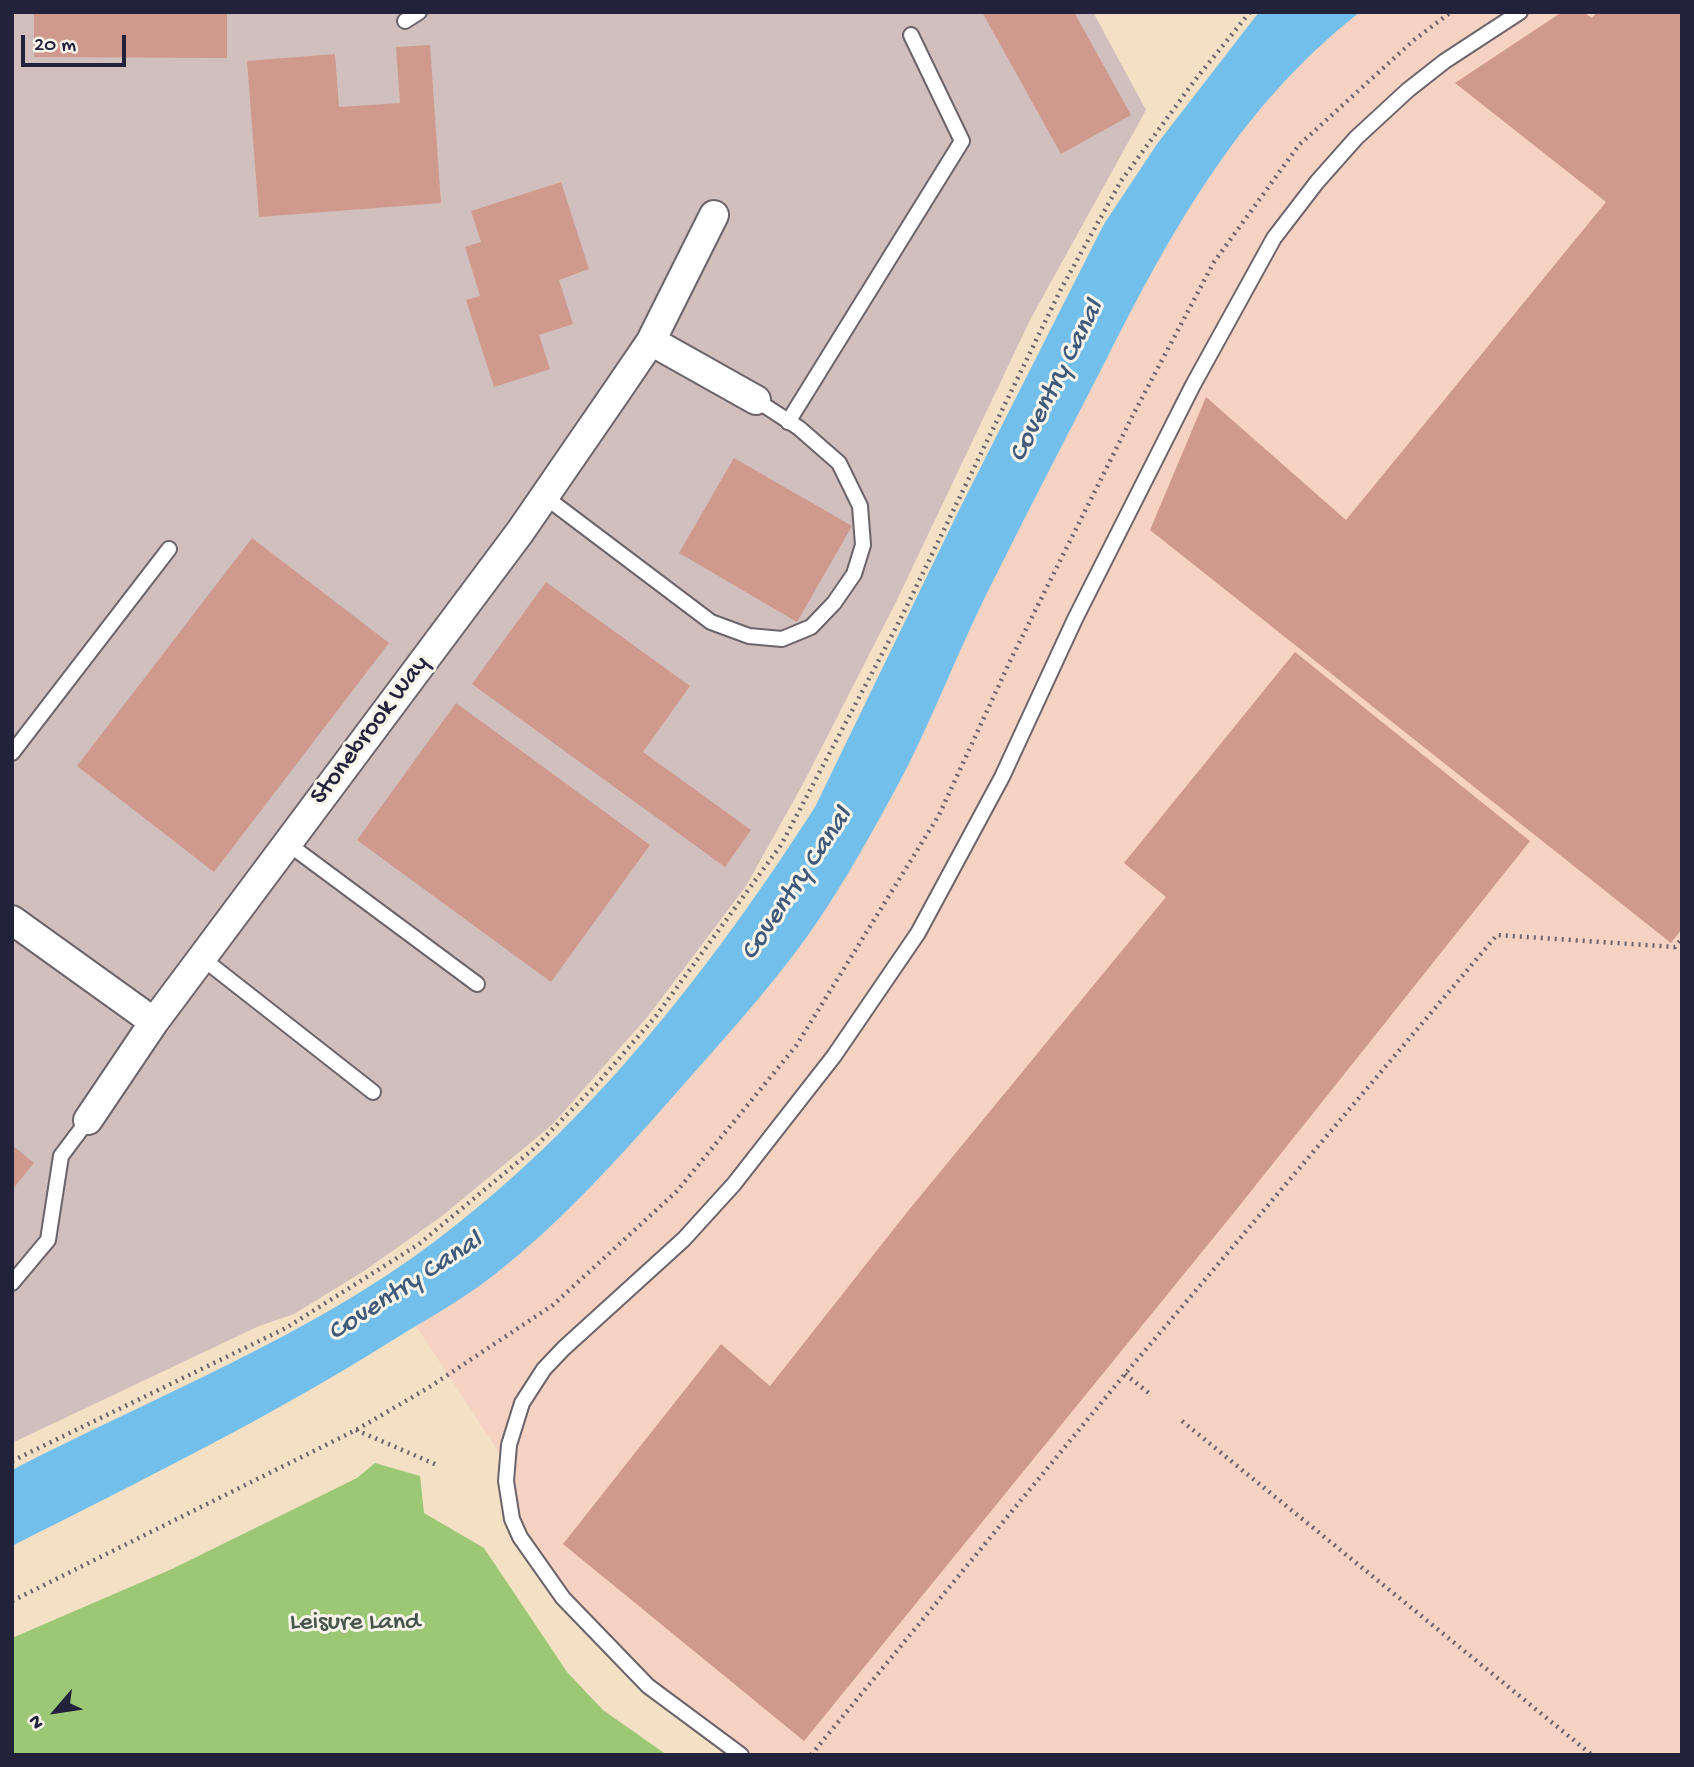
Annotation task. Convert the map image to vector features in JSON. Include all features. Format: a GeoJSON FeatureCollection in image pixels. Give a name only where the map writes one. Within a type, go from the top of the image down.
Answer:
{"type":"FeatureCollection","features":[{"type":"Feature","properties":{"kind":"street","name":"Stonebrook Way"},"geometry":{"type":"LineString","coordinates":[[88,1120],[154,1022],[544,496],[651,341],[714,215]]}},
{"type":"Feature","properties":{"kind":"street"},"geometry":{"type":"LineString","coordinates":[[651,341],[756,400]]}},
{"type":"Feature","properties":{"kind":"street"},"geometry":{"type":"LineString","coordinates":[[12,920],[154,1022]]}},
{"type":"Feature","properties":{"kind":"lane"},"geometry":{"type":"LineString","coordinates":[[405,21],[419,12]]}},
{"type":"Feature","properties":{"kind":"lane"},"geometry":{"type":"LineString","coordinates":[[741,1755],[648,1686],[562,1598],[520,1537],[512,1519],[506,1481],[509,1445],[522,1403],[533,1383],[550,1362],[684,1239],[734,1184],[834,1056],[918,933],[1002,777],[1075,619],[1187,397],[1273,238],[1317,182],[1365,130],[1408,90],[1445,61],[1520,12]]}},
{"type":"Feature","properties":{"kind":"lane"},"geometry":{"type":"LineString","coordinates":[[788,422],[962,141],[911,35]]}},
{"type":"Feature","properties":{"kind":"lane"},"geometry":{"type":"LineString","coordinates":[[544,496],[711,622],[749,636],[782,639],[811,627],[834,603],[854,575],[863,545],[860,506],[839,463],[756,400]]}},
{"type":"Feature","properties":{"kind":"lane"},"geometry":{"type":"LineString","coordinates":[[12,753],[169,548]]}},
{"type":"Feature","properties":{"kind":"lane"},"geometry":{"type":"LineString","coordinates":[[287,843],[477,984]]}},
{"type":"Feature","properties":{"kind":"lane"},"geometry":{"type":"LineString","coordinates":[[202,958],[373,1091]]}},
{"type":"Feature","properties":{"kind":"lane"},"geometry":{"type":"LineString","coordinates":[[12,1283],[48,1240],[61,1156],[88,1120]]}},
{"type":"Feature","properties":{"kind":"path"},"geometry":{"type":"LineString","coordinates":[[12,1461],[286,1328],[419,1244],[530,1152],[596,1085],[656,1016],[782,845],[900,620],[1061,289],[1121,181],[1195,80],[1250,12]]}},
{"type":"Feature","properties":{"kind":"path"},"geometry":{"type":"LineString","coordinates":[[12,1601],[356,1430],[428,1388],[553,1305],[677,1191],[796,1046],[939,815],[1133,413],[1214,262],[1299,145],[1414,40],[1451,12]]}},
{"type":"Feature","properties":{"kind":"path"},"geometry":{"type":"LineString","coordinates":[[811,1755],[1125,1374],[1497,935],[1675,947],[1682,938]]}},
{"type":"Feature","properties":{"kind":"path"},"geometry":{"type":"LineString","coordinates":[[1125,1374],[1150,1394]]}},
{"type":"Feature","properties":{"kind":"path"},"geometry":{"type":"LineString","coordinates":[[1182,1420],[1592,1755]]}},
{"type":"Feature","properties":{"kind":"path"},"geometry":{"type":"LineString","coordinates":[[356,1430],[437,1465]]}},
{"type":"Feature","properties":{"kind":"shaded area"},"geometry":{"type":"Polygon","coordinates":[[[12,12],[1093,12],[1146,110],[1030,320],[896,602],[804,782],[746,886],[649,1015],[552,1125],[442,1216],[364,1271],[294,1314],[259,1326],[12,1443],[12,12]]]}},
{"type":"Feature","properties":{"kind":"shaded area"},"geometry":{"type":"Polygon","coordinates":[[[1310,12],[1682,12],[1682,1755],[741,1755],[648,1686],[587,1622],[520,1537],[507,1465],[398,1298],[755,954],[1058,379],[1310,12]]]}},
{"type":"Feature","properties":{"kind":"green space","name":"Leisure Land"},"geometry":{"type":"Polygon","coordinates":[[[375,1463],[420,1476],[424,1513],[484,1548],[567,1672],[603,1710],[667,1755],[12,1755],[12,1638],[172,1569],[357,1478],[375,1463]]]}},
{"type":"Feature","properties":{"kind":"water","name":"Coventry Canal"},"geometry":{"type":"Polygon","coordinates":[[[1259,12],[1360,12],[1318,48],[1280,87],[1245,128],[1185,215],[1132,309],[1002,563],[902,778],[839,889],[776,978],[611,1166],[565,1213],[490,1278],[467,1295],[300,1396],[205,1448],[12,1546],[12,1470],[283,1336],[386,1276],[491,1197],[544,1148],[644,1042],[733,927],[815,807],[960,508],[1104,224],[1157,144],[1259,12]]]}},
{"type":"Feature","properties":{"kind":"building"},"geometry":{"type":"Polygon","coordinates":[[[34,12],[227,12],[227,58],[34,57],[34,12]]]}},
{"type":"Feature","properties":{"kind":"building"},"geometry":{"type":"Polygon","coordinates":[[[982,12],[1074,12],[1131,115],[1061,154],[982,12]]]}},
{"type":"Feature","properties":{"kind":"building"},"geometry":{"type":"Polygon","coordinates":[[[1562,12],[1583,12],[1592,18],[1597,12],[1682,12],[1682,929],[1671,943],[1150,530],[1206,397],[1346,520],[1606,202],[1455,83],[1562,12]]]}},
{"type":"Feature","properties":{"kind":"building"},"geometry":{"type":"Polygon","coordinates":[[[430,45],[441,203],[259,217],[247,61],[335,54],[339,107],[400,103],[396,47],[430,45]]]}},
{"type":"Feature","properties":{"kind":"building"},"geometry":{"type":"Polygon","coordinates":[[[561,182],[589,269],[559,280],[573,324],[539,335],[550,369],[494,387],[466,300],[480,296],[465,247],[481,242],[471,211],[561,182]]]}},
{"type":"Feature","properties":{"kind":"building"},"geometry":{"type":"Polygon","coordinates":[[[734,458],[852,526],[797,622],[679,553],[734,458]]]}},
{"type":"Feature","properties":{"kind":"building"},"geometry":{"type":"Polygon","coordinates":[[[252,538],[389,643],[214,872],[77,766],[252,538]]]}},
{"type":"Feature","properties":{"kind":"building"},"geometry":{"type":"Polygon","coordinates":[[[546,582],[690,686],[643,752],[751,830],[725,867],[472,684],[546,582]]]}},
{"type":"Feature","properties":{"kind":"building"},"geometry":{"type":"Polygon","coordinates":[[[1295,652],[1530,841],[1232,1215],[804,1741],[563,1544],[721,1344],[770,1386],[908,1211],[1166,897],[1124,863],[1295,652]]]}},
{"type":"Feature","properties":{"kind":"building"},"geometry":{"type":"Polygon","coordinates":[[[456,703],[650,845],[551,982],[357,840],[456,703]]]}},
{"type":"Feature","properties":{"kind":"building"},"geometry":{"type":"Polygon","coordinates":[[[12,1145],[34,1163],[12,1190],[12,1145]]]}}]}
